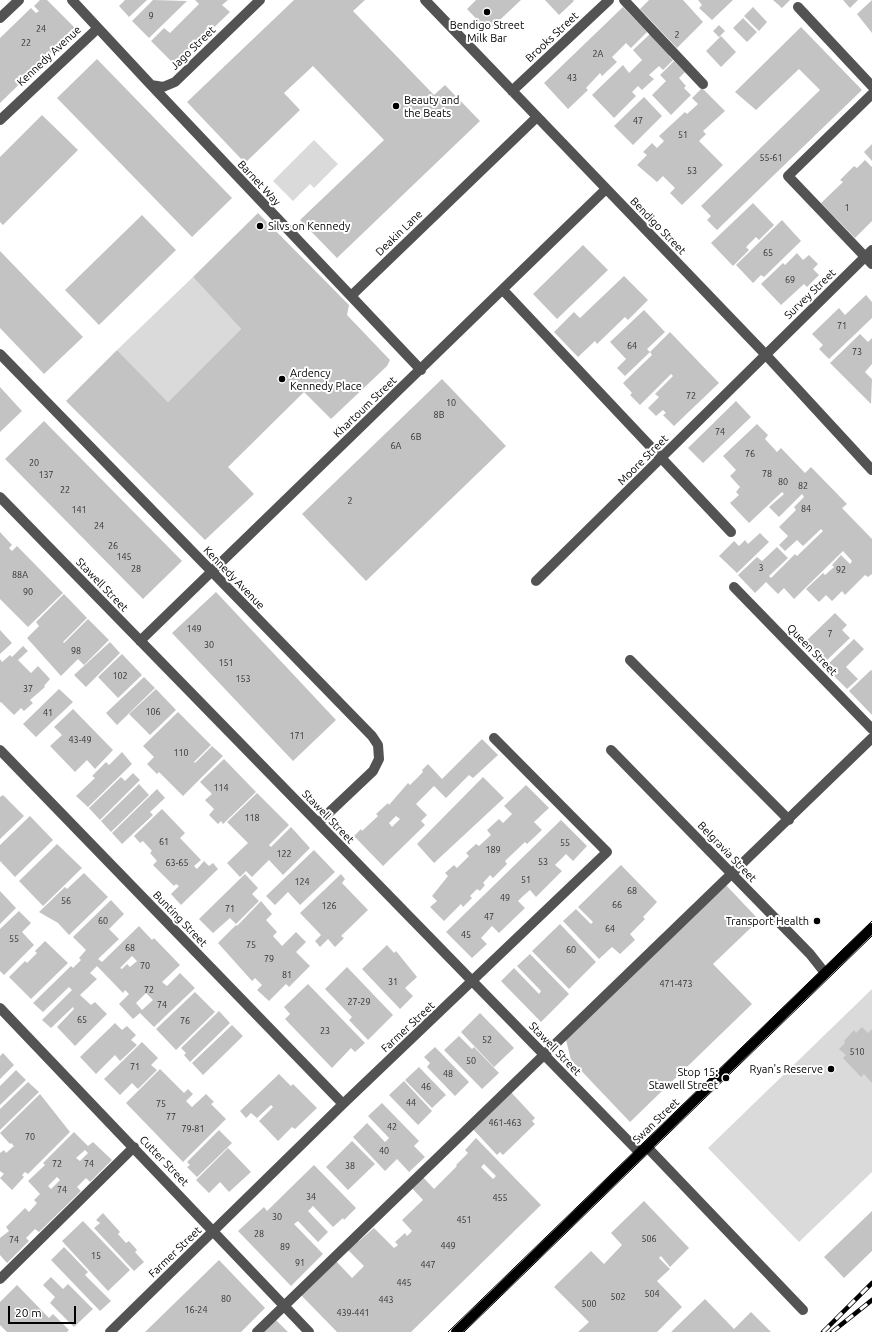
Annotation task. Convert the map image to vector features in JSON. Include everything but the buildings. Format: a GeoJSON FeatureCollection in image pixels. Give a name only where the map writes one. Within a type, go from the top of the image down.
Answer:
{"type":"FeatureCollection","features":[{"type":"Feature","properties":{"kind":"main road","name":"Swan Street"},"geometry":{"type":"LineString","coordinates":[[456,1332],[872,928]]}},
{"type":"Feature","properties":{"kind":"street"},"geometry":{"type":"LineString","coordinates":[[0,18],[19,0]]}},
{"type":"Feature","properties":{"kind":"street"},"geometry":{"type":"LineString","coordinates":[[72,0],[151,85]]}},
{"type":"Feature","properties":{"kind":"street","name":"Jago Street"},"geometry":{"type":"LineString","coordinates":[[151,85],[163,87],[175,82],[260,0]]}},
{"type":"Feature","properties":{"kind":"street","name":"Bendigo Street"},"geometry":{"type":"LineString","coordinates":[[425,0],[766,354],[872,470]]}},
{"type":"Feature","properties":{"kind":"street","name":"Brooks Street"},"geometry":{"type":"LineString","coordinates":[[512,91],[609,0]]}},
{"type":"Feature","properties":{"kind":"street"},"geometry":{"type":"LineString","coordinates":[[624,0],[703,84]]}},
{"type":"Feature","properties":{"kind":"street"},"geometry":{"type":"LineString","coordinates":[[798,7],[872,86]]}},
{"type":"Feature","properties":{"kind":"street","name":"Kennedy Avenue"},"geometry":{"type":"LineString","coordinates":[[0,120],[98,28]]}},
{"type":"Feature","properties":{"kind":"street","name":"Barnet Way"},"geometry":{"type":"LineString","coordinates":[[151,85],[351,296]]}},
{"type":"Feature","properties":{"kind":"street"},"geometry":{"type":"LineString","coordinates":[[870,257],[788,176],[872,94]]}},
{"type":"Feature","properties":{"kind":"street","name":"Deakin Lane"},"geometry":{"type":"LineString","coordinates":[[351,296],[537,117]]}},
{"type":"Feature","properties":{"kind":"street","name":"Khartoum Street"},"geometry":{"type":"LineString","coordinates":[[140,641],[606,189]]}},
{"type":"Feature","properties":{"kind":"street","name":"Survey Street"},"geometry":{"type":"LineString","coordinates":[[766,354],[870,257]]}},
{"type":"Feature","properties":{"kind":"street"},"geometry":{"type":"LineString","coordinates":[[503,290],[731,532]]}},
{"type":"Feature","properties":{"kind":"street"},"geometry":{"type":"LineString","coordinates":[[351,296],[421,370]]}},
{"type":"Feature","properties":{"kind":"street","name":"Kennedy Avenue"},"geometry":{"type":"LineString","coordinates":[[0,354],[372,736],[378,745],[378,759],[372,771],[318,823]]}},
{"type":"Feature","properties":{"kind":"street","name":"Moore Street"},"geometry":{"type":"LineString","coordinates":[[536,581],[766,354]]}},
{"type":"Feature","properties":{"kind":"street","name":"Stawell Street"},"geometry":{"type":"LineString","coordinates":[[0,497],[544,1055],[643,1150],[803,1310]]}},
{"type":"Feature","properties":{"kind":"street","name":"Queen Street"},"geometry":{"type":"LineString","coordinates":[[734,587],[872,729]]}},
{"type":"Feature","properties":{"kind":"street"},"geometry":{"type":"LineString","coordinates":[[630,660],[789,820]]}},
{"type":"Feature","properties":{"kind":"street","name":"Farmer Street"},"geometry":{"type":"LineString","coordinates":[[110,1332],[344,1104],[607,852],[494,738]]}},
{"type":"Feature","properties":{"kind":"street"},"geometry":{"type":"LineString","coordinates":[[256,1332],[731,873],[789,820],[872,738]]}},
{"type":"Feature","properties":{"kind":"street","name":"Bunting Street"},"geometry":{"type":"LineString","coordinates":[[0,750],[344,1104]]}},
{"type":"Feature","properties":{"kind":"street","name":"Belgravia Street"},"geometry":{"type":"LineString","coordinates":[[611,750],[810,954],[825,973]]}},
{"type":"Feature","properties":{"kind":"street","name":"Cutter Street"},"geometry":{"type":"LineString","coordinates":[[0,1008],[309,1332]]}},
{"type":"Feature","properties":{"kind":"street"},"geometry":{"type":"LineString","coordinates":[[1,1275],[134,1147]]}},
{"type":"Feature","properties":{"kind":"shaded area"},"geometry":{"type":"Polygon","coordinates":[[[314,140],[338,164],[314,188],[310,184],[293,201],[273,181],[314,140]]]}},
{"type":"Feature","properties":{"kind":"shaded area"},"geometry":{"type":"Polygon","coordinates":[[[193,277],[241,329],[168,402],[117,350],[193,277]]]}},
{"type":"Feature","properties":{"kind":"shaded area","name":"Ryan's Reserve"},"geometry":{"type":"Polygon","coordinates":[[[872,989],[872,1172],[799,1242],[708,1148],[872,989]]]}},
{"type":"Feature","properties":{"kind":"tram line"},"geometry":{"type":"LineString","coordinates":[[448,1332],[872,921]]}},
{"type":"Feature","properties":{"kind":"tram line"},"geometry":{"type":"LineString","coordinates":[[464,1332],[872,936]]}},
{"type":"Feature","properties":{"kind":"railway"},"geometry":{"type":"LineString","coordinates":[[823,1332],[872,1283]]}},
{"type":"Feature","properties":{"kind":"railway"},"geometry":{"type":"LineString","coordinates":[[832,1332],[872,1300]]}},
{"type":"Feature","properties":{"kind":"place","name":"Bendigo Street Milk Bar"},"geometry":{"type":"Point","coordinates":[487,12]}},
{"type":"Feature","properties":{"kind":"place","name":"Beauty and the Beats"},"geometry":{"type":"Point","coordinates":[396,106]}},
{"type":"Feature","properties":{"kind":"place","name":"Silvs on Kennedy"},"geometry":{"type":"Point","coordinates":[260,226]}},
{"type":"Feature","properties":{"kind":"place","name":"Ardency Kennedy Place"},"geometry":{"type":"Point","coordinates":[282,379]}},
{"type":"Feature","properties":{"kind":"place","name":"Transport Health"},"geometry":{"type":"Point","coordinates":[817,921]}},
{"type":"Feature","properties":{"kind":"place","name":"Ryan's Reserve"},"geometry":{"type":"Point","coordinates":[831,1069]}},
{"type":"Feature","properties":{"kind":"place","name":"Stop 15: Stawell Street"},"geometry":{"type":"Point","coordinates":[726,1078]}}]}
